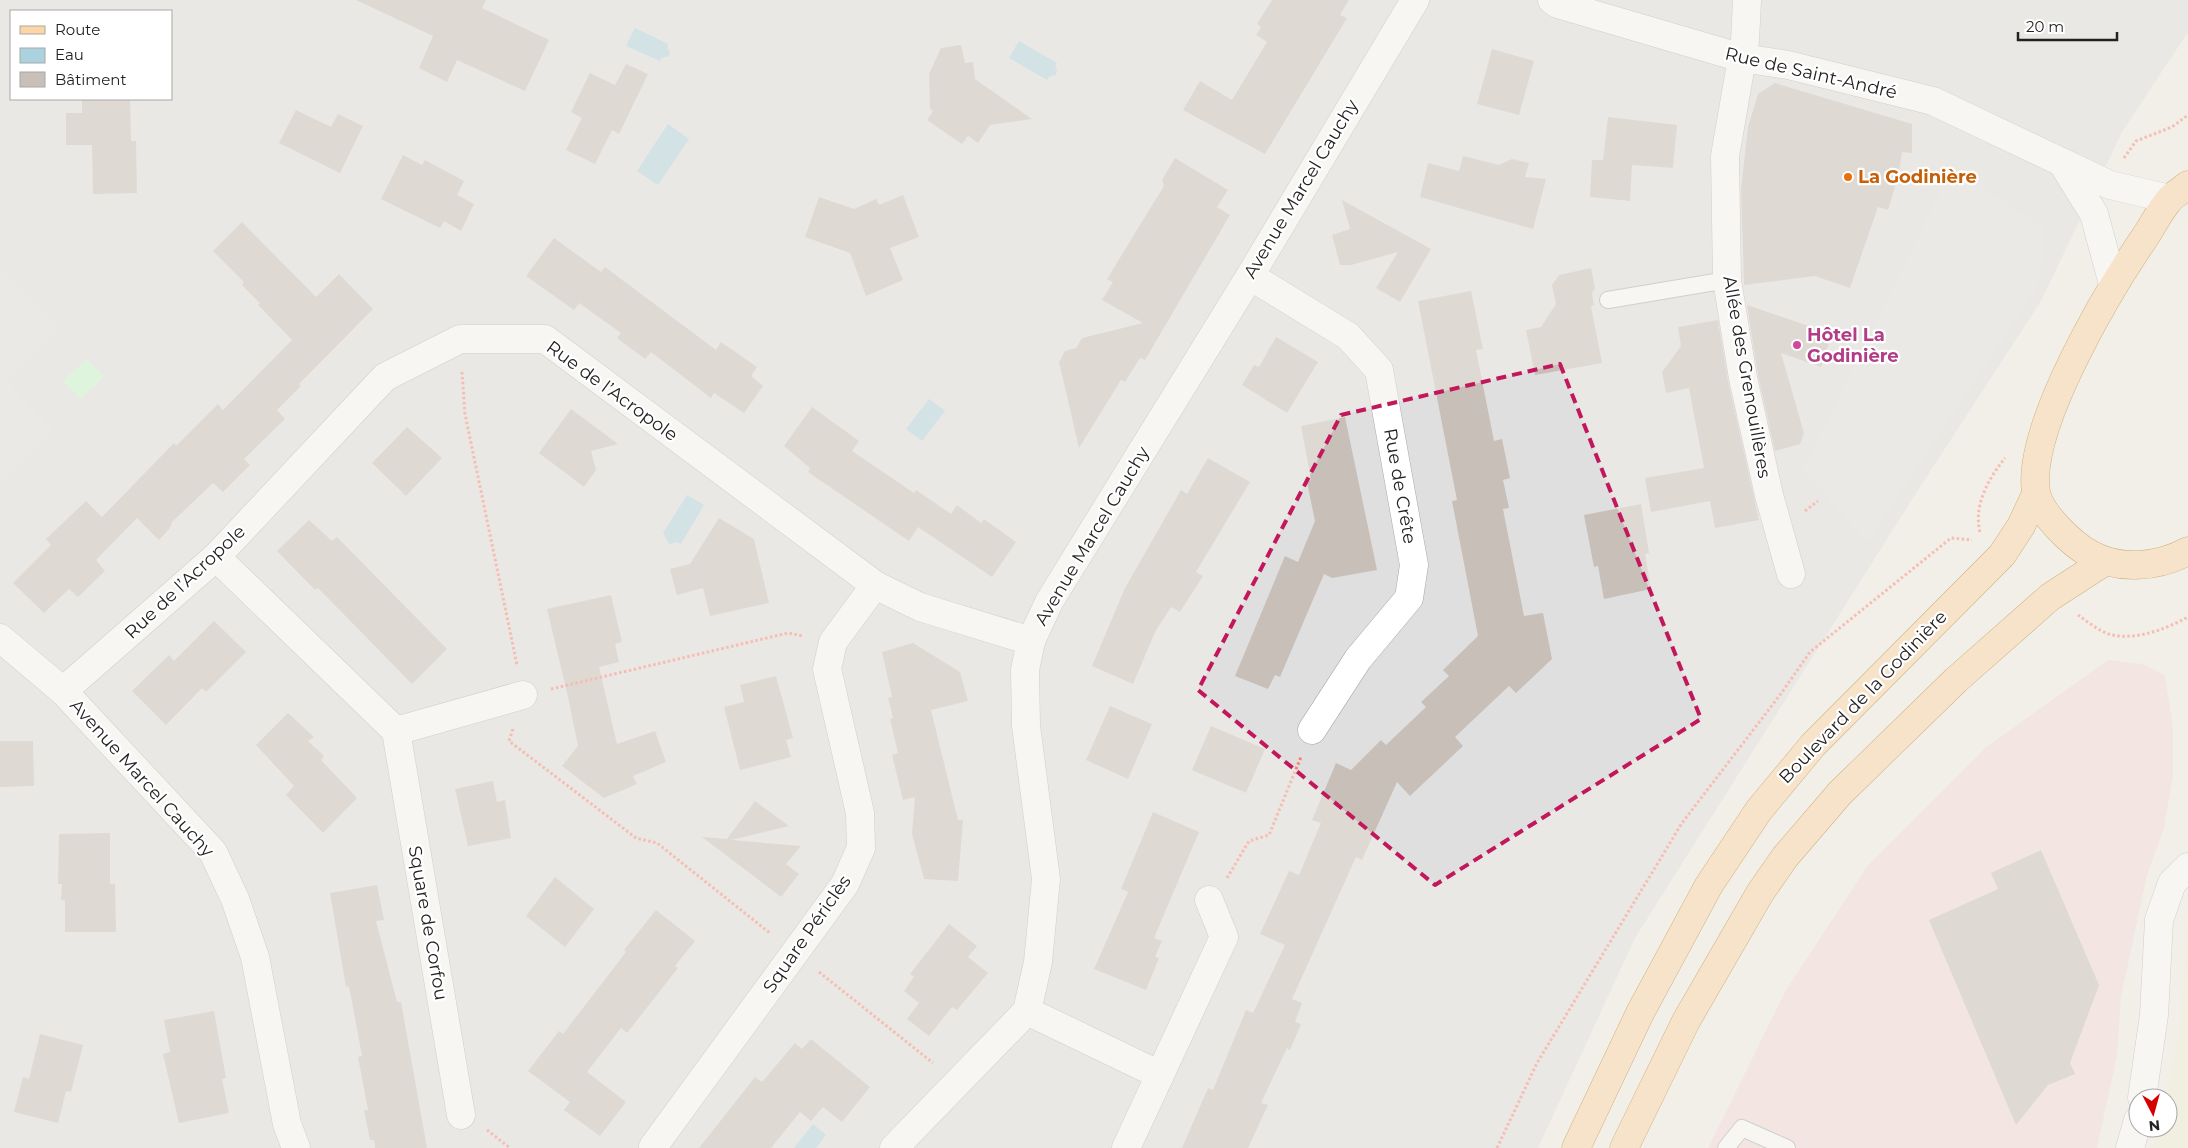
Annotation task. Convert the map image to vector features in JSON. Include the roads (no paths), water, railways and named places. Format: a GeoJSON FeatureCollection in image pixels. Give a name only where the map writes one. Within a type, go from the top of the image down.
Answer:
{"type":"FeatureCollection","features":[{"type":"Feature","properties":{"kind":"main road"},"geometry":{"type":"LineString","coordinates":[[2179,192],[2113,284],[2086,333],[2046,425],[2036,473],[2036,494],[2064,536],[2104,562],[2129,566],[2156,563],[2176,558],[2188,551]]}},
{"type":"Feature","properties":{"kind":"main road","name":"Boulevard de la Godinière"},"geometry":{"type":"LineString","coordinates":[[1576,1148],[1640,1013],[1709,885],[1759,810],[1813,745],[2002,555],[2021,526],[2036,494]]}},
{"type":"Feature","properties":{"kind":"main road"},"geometry":{"type":"LineString","coordinates":[[1624,1148],[1686,1021],[1760,893],[1785,857],[1840,793],[1956,680],[2050,597],[2104,562]]}},
{"type":"Feature","properties":{"kind":"street","name":"Avenue Marcel Cauchy"},"geometry":{"type":"LineString","coordinates":[[1027,1011],[1038,962],[1046,879],[1026,726],[1026,670],[1031,641],[1050,602],[1250,276],[1415,0]]}},
{"type":"Feature","properties":{"kind":"street","name":"Rue de Saint-André"},"geometry":{"type":"LineString","coordinates":[[1552,0],[1558,4],[1632,27],[1742,58],[1788,65],[1933,101],[2110,185],[2179,192]]}},
{"type":"Feature","properties":{"kind":"street","name":"Allée des Grenouillères"},"geometry":{"type":"LineString","coordinates":[[1747,0],[1742,58],[1725,156],[1727,280],[1743,378],[1769,495],[1791,574]]}},
{"type":"Feature","properties":{"kind":"street"},"geometry":{"type":"LineString","coordinates":[[2063,164],[2094,214],[2113,284]]}},
{"type":"Feature","properties":{"kind":"street","name":"Rue de Crête"},"geometry":{"type":"LineString","coordinates":[[1250,276],[1348,336],[1378,370],[1414,565],[1409,598],[1358,659],[1312,730]]}},
{"type":"Feature","properties":{"kind":"street","name":"Rue de l’Acropole"},"geometry":{"type":"LineString","coordinates":[[63,691],[216,557],[385,377],[460,340],[545,339],[875,585],[920,607],[1031,641]]}},
{"type":"Feature","properties":{"kind":"street"},"geometry":{"type":"LineString","coordinates":[[216,557],[396,731],[524,695]]}},
{"type":"Feature","properties":{"kind":"street","name":"Square Périclès"},"geometry":{"type":"LineString","coordinates":[[653,1147],[845,884],[861,848],[860,813],[853,775],[827,669],[833,642],[875,585]]}},
{"type":"Feature","properties":{"kind":"street","name":"Avenue Marcel Cauchy"},"geometry":{"type":"LineString","coordinates":[[0,638],[63,691],[213,852],[235,899],[255,957],[288,1124],[296,1148]]}},
{"type":"Feature","properties":{"kind":"street","name":"Square de Corfou"},"geometry":{"type":"LineString","coordinates":[[396,731],[461,1115]]}},
{"type":"Feature","properties":{"kind":"street"},"geometry":{"type":"LineString","coordinates":[[2143,1088],[2154,1015],[2159,920],[2172,883],[2188,867]]}},
{"type":"Feature","properties":{"kind":"street"},"geometry":{"type":"LineString","coordinates":[[1126,1148],[1224,937],[1209,900]]}},
{"type":"Feature","properties":{"kind":"street"},"geometry":{"type":"LineString","coordinates":[[894,1148],[1027,1011],[1160,1075]]}},
{"type":"Feature","properties":{"kind":"lane"},"geometry":{"type":"LineString","coordinates":[[1608,300],[1727,280]]}},
{"type":"Feature","properties":{"kind":"lane"},"geometry":{"type":"LineString","coordinates":[[1726,1148],[1742,1128],[1786,1148]]}},
{"type":"Feature","properties":{"kind":"water"},"geometry":{"type":"Polygon","coordinates":[[[635,28],[668,44],[669,56],[661,58],[660,61],[626,46],[635,28]]]}},
{"type":"Feature","properties":{"kind":"water"},"geometry":{"type":"Polygon","coordinates":[[[1019,41],[1057,63],[1055,67],[1057,70],[1056,75],[1050,76],[1047,80],[1009,58],[1019,41]]]}},
{"type":"Feature","properties":{"kind":"water"},"geometry":{"type":"Polygon","coordinates":[[[668,124],[689,139],[658,185],[637,171],[668,124]]]}},
{"type":"Feature","properties":{"kind":"water"},"geometry":{"type":"Polygon","coordinates":[[[929,399],[945,411],[922,441],[906,429],[929,399]]]}},
{"type":"Feature","properties":{"kind":"water"},"geometry":{"type":"Polygon","coordinates":[[[687,495],[704,505],[681,544],[677,542],[669,544],[663,533],[687,495]]]}},
{"type":"Feature","properties":{"kind":"water"},"geometry":{"type":"Polygon","coordinates":[[[813,1124],[826,1135],[816,1148],[794,1148],[813,1124]]]}},
{"type":"Feature","properties":{"kind":"place","name":"La Godinière"},"geometry":{"type":"Point","coordinates":[1848,177]}},
{"type":"Feature","properties":{"kind":"place","name":"Hôtel La Godinière"},"geometry":{"type":"Point","coordinates":[1797,345]}}]}
